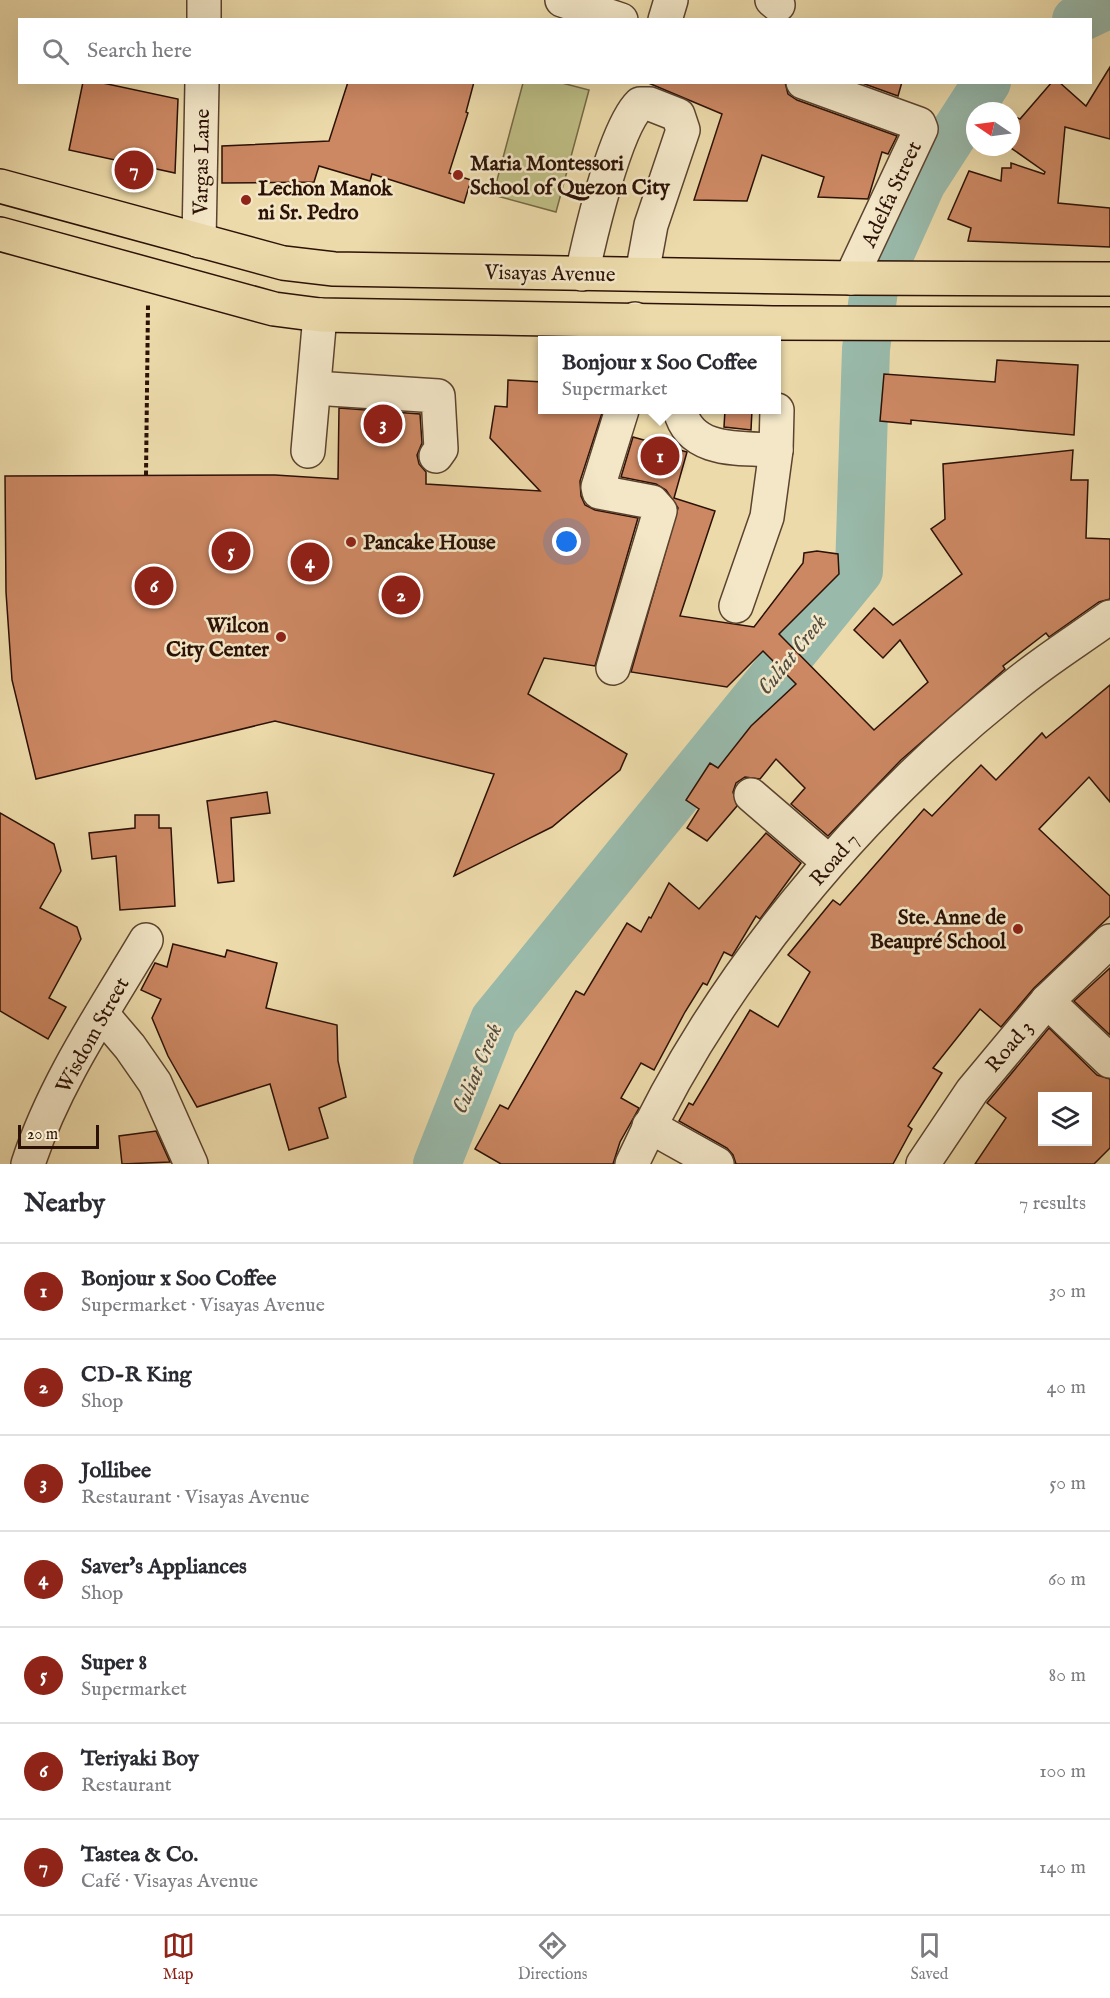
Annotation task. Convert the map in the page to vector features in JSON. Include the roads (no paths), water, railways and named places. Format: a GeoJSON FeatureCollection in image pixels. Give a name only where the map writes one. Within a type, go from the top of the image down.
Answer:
{"type":"FeatureCollection","features":[{"type":"Feature","properties":{"kind":"main road","name":"Visayas Avenue"},"geometry":{"type":"LineString","coordinates":[[0,186],[283,264],[334,269],[852,278],[1110,279]]}},
{"type":"Feature","properties":{"kind":"main road"},"geometry":{"type":"LineString","coordinates":[[0,234],[274,309],[320,315],[634,330],[773,332],[812,322],[1110,324]]}},
{"type":"Feature","properties":{"kind":"main road"},"geometry":{"type":"LineString","coordinates":[[1052,324],[1054,278]]}},
{"type":"Feature","properties":{"kind":"street"},"geometry":{"type":"LineString","coordinates":[[204,0],[204,18]]}},
{"type":"Feature","properties":{"kind":"street"},"geometry":{"type":"LineString","coordinates":[[562,0],[615,18]]}},
{"type":"Feature","properties":{"kind":"street"},"geometry":{"type":"LineString","coordinates":[[666,18],[671,0]]}},
{"type":"Feature","properties":{"kind":"street","name":"Vargas Lane"},"geometry":{"type":"LineString","coordinates":[[199,241],[202,84]]}},
{"type":"Feature","properties":{"kind":"street","name":"Adelfa Street"},"geometry":{"type":"LineString","coordinates":[[809,84],[919,124],[921,129],[852,278]]}},
{"type":"Feature","properties":{"kind":"street"},"geometry":{"type":"LineString","coordinates":[[582,273],[593,223],[626,122],[640,104],[650,104],[678,115],[683,130],[651,225],[642,274]]}},
{"type":"Feature","properties":{"kind":"street"},"geometry":{"type":"LineString","coordinates":[[308,451],[320,315]]}},
{"type":"Feature","properties":{"kind":"street"},"geometry":{"type":"LineString","coordinates":[[314,388],[438,396],[441,449],[436,456]]}},
{"type":"Feature","properties":{"kind":"street"},"geometry":{"type":"LineString","coordinates":[[613,668],[660,511],[652,502],[599,492],[598,487],[621,414]]}},
{"type":"Feature","properties":{"kind":"street"},"geometry":{"type":"LineString","coordinates":[[681,414],[683,426],[704,442],[726,447],[776,450]]}},
{"type":"Feature","properties":{"kind":"street"},"geometry":{"type":"LineString","coordinates":[[736,606],[767,517],[776,450],[777,414]]}},
{"type":"Feature","properties":{"kind":"street","name":"Road 7"},"geometry":{"type":"LineString","coordinates":[[632,1164],[649,1126],[731,989],[829,862],[926,761],[1014,685],[1110,617]]}},
{"type":"Feature","properties":{"kind":"street"},"geometry":{"type":"LineString","coordinates":[[751,795],[829,862]]}},
{"type":"Feature","properties":{"kind":"street","name":"Wisdom Street"},"geometry":{"type":"LineString","coordinates":[[28,1164],[35,1143],[81,1049],[146,940]]}},
{"type":"Feature","properties":{"kind":"street","name":"Road 3"},"geometry":{"type":"LineString","coordinates":[[923,1164],[972,1091],[1047,1001],[1110,940]]}},
{"type":"Feature","properties":{"kind":"street"},"geometry":{"type":"LineString","coordinates":[[1047,1001],[1110,1061]]}},
{"type":"Feature","properties":{"kind":"street"},"geometry":{"type":"LineString","coordinates":[[102,1014],[130,1047],[155,1083],[191,1164]]}},
{"type":"Feature","properties":{"kind":"street"},"geometry":{"type":"LineString","coordinates":[[649,1126],[717,1164]]}},
{"type":"Feature","properties":{"kind":"waterway"},"geometry":{"type":"LineString","coordinates":[[1080,18],[1110,4]]}},
{"type":"Feature","properties":{"kind":"waterway","name":"Culiat Creek"},"geometry":{"type":"LineString","coordinates":[[437,1164],[494,1020],[859,571],[866,349],[874,290],[922,183],[986,84]]}},
{"type":"Feature","properties":{"kind":"place","name":"Tastea & Co."},"geometry":{"type":"Point","coordinates":[134,170]}},
{"type":"Feature","properties":{"kind":"place","name":"Maria Montessori School of Quezon City"},"geometry":{"type":"Point","coordinates":[458,175]}},
{"type":"Feature","properties":{"kind":"place","name":"Lechon Manok ni Sr. Pedro"},"geometry":{"type":"Point","coordinates":[246,200]}},
{"type":"Feature","properties":{"kind":"place","name":"Jollibee"},"geometry":{"type":"Point","coordinates":[383,424]}},
{"type":"Feature","properties":{"kind":"place","name":"Bonjour x Soo Coffee"},"geometry":{"type":"Point","coordinates":[660,456]}},
{"type":"Feature","properties":{"kind":"place","name":"Pancake House"},"geometry":{"type":"Point","coordinates":[351,542]}},
{"type":"Feature","properties":{"kind":"place","name":"Super 8"},"geometry":{"type":"Point","coordinates":[231,551]}},
{"type":"Feature","properties":{"kind":"place","name":"Saver's Appliances"},"geometry":{"type":"Point","coordinates":[310,562]}},
{"type":"Feature","properties":{"kind":"place","name":"Teriyaki Boy"},"geometry":{"type":"Point","coordinates":[154,586]}},
{"type":"Feature","properties":{"kind":"place","name":"CD-R King"},"geometry":{"type":"Point","coordinates":[401,595]}},
{"type":"Feature","properties":{"kind":"place","name":"Wilcon City Center"},"geometry":{"type":"Point","coordinates":[281,637]}},
{"type":"Feature","properties":{"kind":"place","name":"Ste. Anne de Beaupré School"},"geometry":{"type":"Point","coordinates":[1018,929]}}]}
